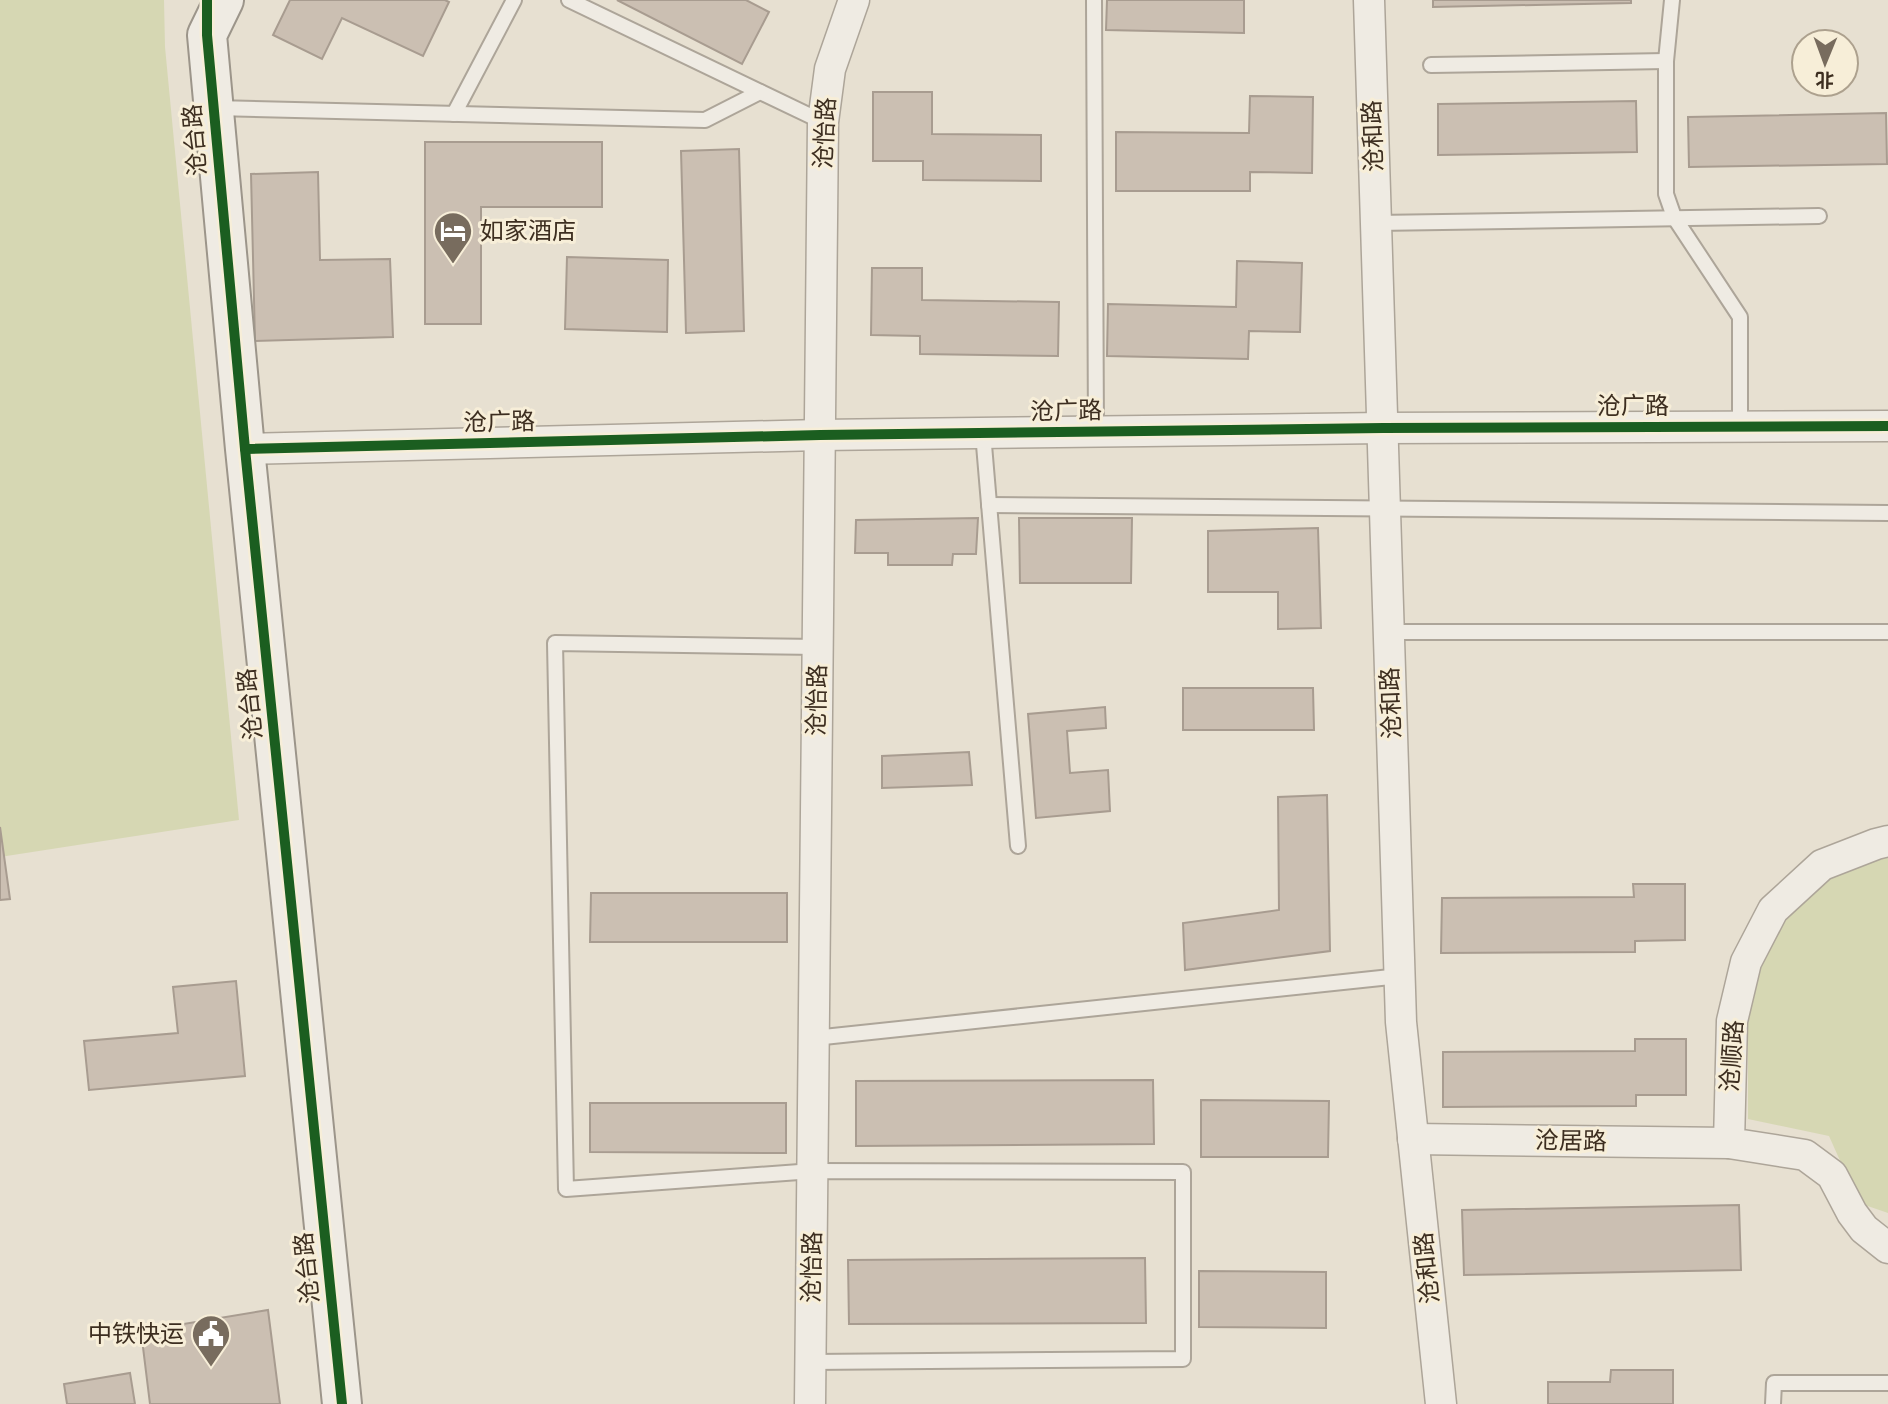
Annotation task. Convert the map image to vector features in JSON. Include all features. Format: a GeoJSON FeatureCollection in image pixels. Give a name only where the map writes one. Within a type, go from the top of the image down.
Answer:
{"type":"FeatureCollection","features":[{"type":"Feature","properties":{"kind":"street"},"geometry":{"type":"LineString","coordinates":[[207,18],[224,0]]}},
{"type":"Feature","properties":{"kind":"street","name":"沧怡路"},"geometry":{"type":"LineString","coordinates":[[810,1404],[823,122],[830,69],[854,0]]}},
{"type":"Feature","properties":{"kind":"street","name":"沧和路"},"geometry":{"type":"LineString","coordinates":[[1369,0],[1401,1023],[1441,1404]]}},
{"type":"Feature","properties":{"kind":"street","name":"沧台路"},"geometry":{"type":"LineString","coordinates":[[207,18],[245,449],[342,1404]]}},
{"type":"Feature","properties":{"kind":"street","name":"沧广路"},"geometry":{"type":"LineString","coordinates":[[245,449],[820,435],[1383,428],[1888,426]]}},
{"type":"Feature","properties":{"kind":"street","name":"沧顺路"},"geometry":{"type":"LineString","coordinates":[[1729,1143],[1732,1021],[1746,962],[1773,910],[1822,865],[1888,841]]}},
{"type":"Feature","properties":{"kind":"street","name":"沧居路"},"geometry":{"type":"LineString","coordinates":[[1413,1139],[1729,1143]]}},
{"type":"Feature","properties":{"kind":"street"},"geometry":{"type":"LineString","coordinates":[[1729,1143],[1805,1154],[1832,1175],[1852,1213],[1864,1229],[1888,1248]]}},
{"type":"Feature","properties":{"kind":"lane"},"geometry":{"type":"LineString","coordinates":[[454,114],[514,0]]}},
{"type":"Feature","properties":{"kind":"lane"},"geometry":{"type":"LineString","coordinates":[[569,0],[823,122]]}},
{"type":"Feature","properties":{"kind":"lane"},"geometry":{"type":"LineString","coordinates":[[1094,0],[1096,432]]}},
{"type":"Feature","properties":{"kind":"lane"},"geometry":{"type":"LineString","coordinates":[[1672,0],[1667,61],[1666,194],[1674,216],[1740,317],[1740,426]]}},
{"type":"Feature","properties":{"kind":"lane"},"geometry":{"type":"LineString","coordinates":[[1431,65],[1667,61]]}},
{"type":"Feature","properties":{"kind":"lane"},"geometry":{"type":"LineString","coordinates":[[214,108],[705,120],[760,92]]}},
{"type":"Feature","properties":{"kind":"lane"},"geometry":{"type":"LineString","coordinates":[[1376,223],[1674,216],[1819,216]]}},
{"type":"Feature","properties":{"kind":"lane"},"geometry":{"type":"LineString","coordinates":[[983,433],[1018,846]]}},
{"type":"Feature","properties":{"kind":"lane"},"geometry":{"type":"LineString","coordinates":[[989,505],[1888,513]]}},
{"type":"Feature","properties":{"kind":"lane"},"geometry":{"type":"LineString","coordinates":[[1389,632],[1888,632]]}},
{"type":"Feature","properties":{"kind":"lane"},"geometry":{"type":"LineString","coordinates":[[811,1362],[1182,1359],[1183,1172],[813,1171],[566,1189],[555,643],[818,647]]}},
{"type":"Feature","properties":{"kind":"lane"},"geometry":{"type":"LineString","coordinates":[[814,1038],[1400,976]]}},
{"type":"Feature","properties":{"kind":"lane"},"geometry":{"type":"LineString","coordinates":[[1773,1404],[1774,1382],[1888,1383]]}},
{"type":"Feature","properties":{"kind":"green space"},"geometry":{"type":"Polygon","coordinates":[[[0,0],[164,0],[165,47],[239,820],[0,857],[0,0]]]}},
{"type":"Feature","properties":{"kind":"green space"},"geometry":{"type":"Polygon","coordinates":[[[1888,851],[1888,1213],[1859,1203],[1829,1136],[1748,1119],[1748,992],[1772,918],[1826,873],[1888,851]]]}},
{"type":"Feature","properties":{"kind":"building"},"geometry":{"type":"Polygon","coordinates":[[[290,0],[449,2],[423,56],[342,18],[322,59],[273,35],[290,0]]]}},
{"type":"Feature","properties":{"kind":"building"},"geometry":{"type":"Polygon","coordinates":[[[617,0],[746,0],[769,12],[742,64],[617,0]]]}},
{"type":"Feature","properties":{"kind":"building"},"geometry":{"type":"Polygon","coordinates":[[[1107,0],[1244,0],[1244,33],[1106,30],[1107,0]]]}},
{"type":"Feature","properties":{"kind":"building"},"geometry":{"type":"Polygon","coordinates":[[[1433,0],[1631,0],[1631,3],[1433,7],[1433,0]]]}},
{"type":"Feature","properties":{"kind":"building"},"geometry":{"type":"Polygon","coordinates":[[[873,92],[932,92],[932,134],[1041,135],[1041,181],[923,180],[923,161],[873,161],[873,92]]]}},
{"type":"Feature","properties":{"kind":"building"},"geometry":{"type":"Polygon","coordinates":[[[1250,96],[1313,97],[1312,173],[1250,172],[1250,191],[1116,191],[1116,132],[1249,133],[1250,96]]]}},
{"type":"Feature","properties":{"kind":"building"},"geometry":{"type":"Polygon","coordinates":[[[1636,101],[1637,152],[1438,155],[1438,104],[1636,101]]]}},
{"type":"Feature","properties":{"kind":"building"},"geometry":{"type":"Polygon","coordinates":[[[1886,113],[1887,164],[1689,167],[1688,117],[1886,113]]]}},
{"type":"Feature","properties":{"kind":"building","name":"如家酒店"},"geometry":{"type":"Polygon","coordinates":[[[425,142],[602,142],[602,207],[481,207],[481,324],[425,324],[425,142]]]}},
{"type":"Feature","properties":{"kind":"building"},"geometry":{"type":"Polygon","coordinates":[[[739,149],[744,331],[686,333],[681,151],[739,149]]]}},
{"type":"Feature","properties":{"kind":"building"},"geometry":{"type":"Polygon","coordinates":[[[318,172],[320,260],[390,259],[393,337],[255,341],[251,174],[318,172]]]}},
{"type":"Feature","properties":{"kind":"building"},"geometry":{"type":"Polygon","coordinates":[[[567,257],[668,260],[667,332],[565,329],[567,257]]]}},
{"type":"Feature","properties":{"kind":"building"},"geometry":{"type":"Polygon","coordinates":[[[1237,261],[1302,263],[1300,332],[1249,331],[1248,359],[1107,356],[1108,304],[1236,307],[1237,261]]]}},
{"type":"Feature","properties":{"kind":"building"},"geometry":{"type":"Polygon","coordinates":[[[872,268],[922,268],[922,300],[1059,302],[1058,356],[920,354],[920,336],[871,335],[872,268]]]}},
{"type":"Feature","properties":{"kind":"building"},"geometry":{"type":"Polygon","coordinates":[[[978,518],[976,554],[953,554],[952,565],[888,565],[888,553],[855,553],[856,520],[978,518]]]}},
{"type":"Feature","properties":{"kind":"building"},"geometry":{"type":"Polygon","coordinates":[[[1019,518],[1132,518],[1131,583],[1020,583],[1019,518]]]}},
{"type":"Feature","properties":{"kind":"building"},"geometry":{"type":"Polygon","coordinates":[[[1318,528],[1321,628],[1278,629],[1278,592],[1208,592],[1208,531],[1318,528]]]}},
{"type":"Feature","properties":{"kind":"building"},"geometry":{"type":"Polygon","coordinates":[[[1183,688],[1313,688],[1314,730],[1183,730],[1183,688]]]}},
{"type":"Feature","properties":{"kind":"building"},"geometry":{"type":"Polygon","coordinates":[[[1105,707],[1106,728],[1067,731],[1070,773],[1108,770],[1110,811],[1036,818],[1028,714],[1105,707]]]}},
{"type":"Feature","properties":{"kind":"building"},"geometry":{"type":"Polygon","coordinates":[[[969,752],[972,785],[882,788],[882,756],[969,752]]]}},
{"type":"Feature","properties":{"kind":"building"},"geometry":{"type":"Polygon","coordinates":[[[1327,795],[1330,951],[1185,970],[1183,923],[1279,910],[1278,797],[1327,795]]]}},
{"type":"Feature","properties":{"kind":"building"},"geometry":{"type":"Polygon","coordinates":[[[0,827],[10,899],[0,900],[0,827]]]}},
{"type":"Feature","properties":{"kind":"building"},"geometry":{"type":"Polygon","coordinates":[[[1633,884],[1685,884],[1685,940],[1635,941],[1635,952],[1441,953],[1442,898],[1634,897],[1633,884]]]}},
{"type":"Feature","properties":{"kind":"building"},"geometry":{"type":"Polygon","coordinates":[[[591,893],[787,893],[787,942],[590,942],[591,893]]]}},
{"type":"Feature","properties":{"kind":"building"},"geometry":{"type":"Polygon","coordinates":[[[236,981],[245,1076],[89,1090],[84,1041],[178,1033],[173,987],[236,981]]]}},
{"type":"Feature","properties":{"kind":"building"},"geometry":{"type":"Polygon","coordinates":[[[1635,1039],[1686,1039],[1686,1095],[1636,1095],[1636,1106],[1443,1107],[1443,1052],[1635,1051],[1635,1039]]]}},
{"type":"Feature","properties":{"kind":"building"},"geometry":{"type":"Polygon","coordinates":[[[1153,1080],[1154,1144],[856,1146],[856,1081],[1153,1080]]]}},
{"type":"Feature","properties":{"kind":"building"},"geometry":{"type":"Polygon","coordinates":[[[1201,1100],[1329,1101],[1328,1157],[1201,1157],[1201,1100]]]}},
{"type":"Feature","properties":{"kind":"building"},"geometry":{"type":"Polygon","coordinates":[[[590,1103],[786,1103],[786,1153],[590,1152],[590,1103]]]}},
{"type":"Feature","properties":{"kind":"building"},"geometry":{"type":"Polygon","coordinates":[[[1739,1205],[1741,1270],[1464,1275],[1462,1210],[1739,1205]]]}},
{"type":"Feature","properties":{"kind":"building"},"geometry":{"type":"Polygon","coordinates":[[[1145,1258],[1146,1323],[849,1324],[848,1260],[1145,1258]]]}},
{"type":"Feature","properties":{"kind":"building"},"geometry":{"type":"Polygon","coordinates":[[[1199,1271],[1326,1272],[1326,1328],[1199,1327],[1199,1271]]]}},
{"type":"Feature","properties":{"kind":"building","name":"中铁快运"},"geometry":{"type":"Polygon","coordinates":[[[268,1310],[280,1404],[150,1404],[141,1331],[268,1310]]]}},
{"type":"Feature","properties":{"kind":"building"},"geometry":{"type":"Polygon","coordinates":[[[1611,1370],[1673,1370],[1673,1404],[1548,1404],[1548,1382],[1610,1382],[1611,1370]]]}},
{"type":"Feature","properties":{"kind":"building"},"geometry":{"type":"Polygon","coordinates":[[[130,1373],[135,1404],[67,1404],[64,1384],[130,1373]]]}},
{"type":"Feature","properties":{"kind":"cycle path"},"geometry":{"type":"LineString","coordinates":[[207,0],[207,35],[245,449],[342,1404]]}},
{"type":"Feature","properties":{"kind":"cycle path"},"geometry":{"type":"LineString","coordinates":[[245,449],[820,435],[1383,428],[1888,426]]}},
{"type":"Feature","properties":{"kind":"place","name":"如家酒店"},"geometry":{"type":"Point","coordinates":[453,265]}},
{"type":"Feature","properties":{"kind":"place","name":"中铁快运"},"geometry":{"type":"Point","coordinates":[211,1368]}}]}
